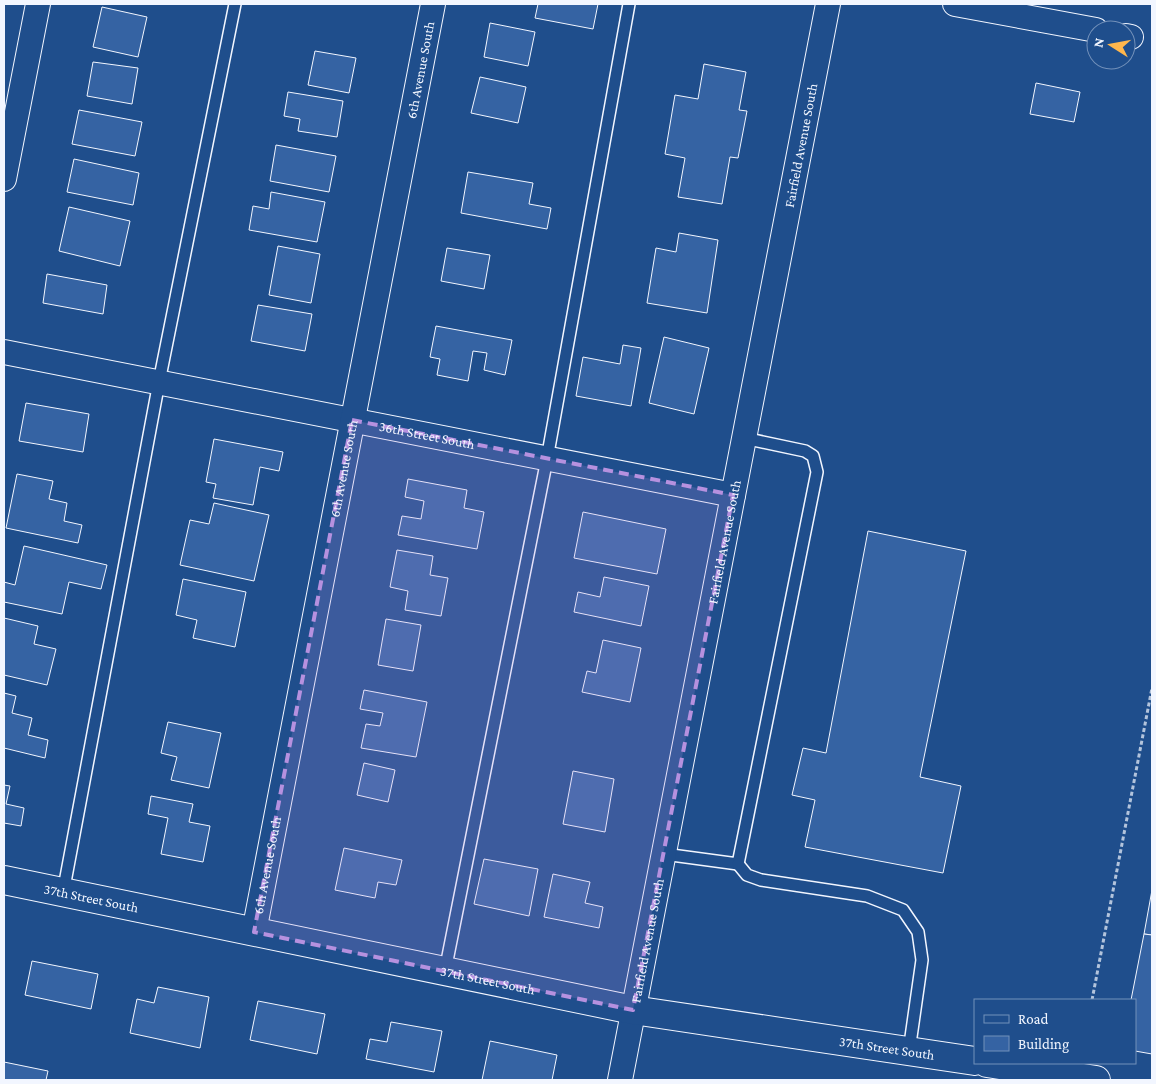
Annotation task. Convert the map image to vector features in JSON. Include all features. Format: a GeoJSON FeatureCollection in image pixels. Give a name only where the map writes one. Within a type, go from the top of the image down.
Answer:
{"type":"FeatureCollection","features":[{"type":"Feature","properties":{"kind":"street"},"geometry":{"type":"LineString","coordinates":[[4,179],[38,4]]}},
{"type":"Feature","properties":{"kind":"street","name":"6th Avenue South"},"geometry":{"type":"LineString","coordinates":[[254,932],[433,4]]}},
{"type":"Feature","properties":{"kind":"street","name":"Fairfield Avenue South"},"geometry":{"type":"LineString","coordinates":[[620,1080],[828,4]]}},
{"type":"Feature","properties":{"kind":"street"},"geometry":{"type":"LineString","coordinates":[[955,4],[1086,28]]}},
{"type":"Feature","properties":{"kind":"street","name":"36th Street South"},"geometry":{"type":"LineString","coordinates":[[4,352],[733,495]]}},
{"type":"Feature","properties":{"kind":"street","name":"37th Street South"},"geometry":{"type":"LineString","coordinates":[[4,880],[633,1010],[974,1061]]}},
{"type":"Feature","properties":{"kind":"street"},"geometry":{"type":"LineString","coordinates":[[993,1064],[1096,1080]]}},
{"type":"Feature","properties":{"kind":"lane"},"geometry":{"type":"LineString","coordinates":[[63,892],[160,382],[235,4]]}},
{"type":"Feature","properties":{"kind":"lane"},"geometry":{"type":"LineString","coordinates":[[445,971],[547,459],[629,4]]}},
{"type":"Feature","properties":{"kind":"lane"},"geometry":{"type":"LineString","coordinates":[[738,864],[817,472],[813,456],[805,450],[744,438]]}},
{"type":"Feature","properties":{"kind":"lane"},"geometry":{"type":"LineString","coordinates":[[664,854],[738,864],[748,875],[761,880],[867,896],[903,910],[918,932],[922,960],[909,1051]]}},
{"type":"Feature","properties":{"kind":"path"},"geometry":{"type":"LineString","coordinates":[[1092,999],[1152,688]]}},
{"type":"Feature","properties":{"kind":"highlighted area"},"geometry":{"type":"Polygon","coordinates":[[[352,420],[733,495],[633,1010],[254,932],[352,420]]]}},
{"type":"Feature","properties":{"kind":"building"},"geometry":{"type":"Polygon","coordinates":[[[538,4],[598,4],[593,29],[535,18],[538,4]]]}},
{"type":"Feature","properties":{"kind":"building"},"geometry":{"type":"Polygon","coordinates":[[[102,7],[147,17],[138,57],[93,47],[102,7]]]}},
{"type":"Feature","properties":{"kind":"building"},"geometry":{"type":"Polygon","coordinates":[[[490,23],[535,32],[528,66],[484,57],[490,23]]]}},
{"type":"Feature","properties":{"kind":"building"},"geometry":{"type":"Polygon","coordinates":[[[315,51],[356,58],[349,93],[308,85],[315,51]]]}},
{"type":"Feature","properties":{"kind":"building"},"geometry":{"type":"Polygon","coordinates":[[[93,62],[138,68],[132,104],[87,96],[93,62]]]}},
{"type":"Feature","properties":{"kind":"building"},"geometry":{"type":"Polygon","coordinates":[[[704,64],[746,72],[739,110],[747,111],[738,158],[730,157],[722,204],[678,197],[685,158],[665,154],[675,95],[698,99],[704,64]]]}},
{"type":"Feature","properties":{"kind":"building"},"geometry":{"type":"Polygon","coordinates":[[[480,77],[526,87],[518,123],[471,113],[480,77]]]}},
{"type":"Feature","properties":{"kind":"building"},"geometry":{"type":"Polygon","coordinates":[[[1036,83],[1080,92],[1074,122],[1030,114],[1036,83]]]}},
{"type":"Feature","properties":{"kind":"building"},"geometry":{"type":"Polygon","coordinates":[[[288,92],[343,101],[337,137],[298,131],[300,119],[284,116],[288,92]]]}},
{"type":"Feature","properties":{"kind":"building"},"geometry":{"type":"Polygon","coordinates":[[[79,110],[142,122],[135,156],[72,144],[79,110]]]}},
{"type":"Feature","properties":{"kind":"building"},"geometry":{"type":"Polygon","coordinates":[[[276,145],[336,156],[329,192],[270,181],[276,145]]]}},
{"type":"Feature","properties":{"kind":"building"},"geometry":{"type":"Polygon","coordinates":[[[74,159],[139,173],[133,205],[67,192],[74,159]]]}},
{"type":"Feature","properties":{"kind":"building"},"geometry":{"type":"Polygon","coordinates":[[[468,172],[533,183],[529,204],[551,208],[547,229],[461,213],[468,172]]]}},
{"type":"Feature","properties":{"kind":"building"},"geometry":{"type":"Polygon","coordinates":[[[271,192],[325,202],[317,242],[249,230],[253,206],[269,209],[271,192]]]}},
{"type":"Feature","properties":{"kind":"building"},"geometry":{"type":"Polygon","coordinates":[[[69,207],[130,221],[120,266],[59,251],[69,207]]]}},
{"type":"Feature","properties":{"kind":"building"},"geometry":{"type":"Polygon","coordinates":[[[679,233],[718,240],[707,313],[647,303],[656,248],[676,252],[679,233]]]}},
{"type":"Feature","properties":{"kind":"building"},"geometry":{"type":"Polygon","coordinates":[[[278,246],[320,254],[311,303],[269,295],[278,246]]]}},
{"type":"Feature","properties":{"kind":"building"},"geometry":{"type":"Polygon","coordinates":[[[447,248],[490,255],[484,289],[441,281],[447,248]]]}},
{"type":"Feature","properties":{"kind":"building"},"geometry":{"type":"Polygon","coordinates":[[[47,274],[107,285],[103,314],[43,303],[47,274]]]}},
{"type":"Feature","properties":{"kind":"building"},"geometry":{"type":"Polygon","coordinates":[[[258,305],[312,314],[305,351],[251,341],[258,305]]]}},
{"type":"Feature","properties":{"kind":"building"},"geometry":{"type":"Polygon","coordinates":[[[436,326],[512,340],[505,375],[484,370],[487,353],[473,351],[468,381],[437,375],[440,359],[430,357],[436,326]]]}},
{"type":"Feature","properties":{"kind":"building"},"geometry":{"type":"Polygon","coordinates":[[[664,337],[709,348],[694,414],[649,403],[664,337]]]}},
{"type":"Feature","properties":{"kind":"building"},"geometry":{"type":"Polygon","coordinates":[[[623,345],[641,348],[631,406],[576,396],[583,357],[620,364],[623,345]]]}},
{"type":"Feature","properties":{"kind":"building"},"geometry":{"type":"Polygon","coordinates":[[[26,403],[89,414],[83,452],[19,441],[26,403]]]}},
{"type":"Feature","properties":{"kind":"building"},"geometry":{"type":"Polygon","coordinates":[[[214,439],[283,452],[279,471],[260,467],[253,505],[213,498],[216,484],[206,482],[214,439]]]}},
{"type":"Feature","properties":{"kind":"building"},"geometry":{"type":"Polygon","coordinates":[[[17,474],[53,481],[49,499],[67,503],[64,521],[82,525],[78,543],[6,528],[17,474]]]}},
{"type":"Feature","properties":{"kind":"building"},"geometry":{"type":"Polygon","coordinates":[[[408,479],[467,490],[464,508],[484,512],[477,549],[398,535],[402,516],[421,519],[424,501],[405,497],[408,479]]]}},
{"type":"Feature","properties":{"kind":"building"},"geometry":{"type":"Polygon","coordinates":[[[214,503],[269,515],[254,581],[180,565],[190,520],[209,524],[214,503]]]}},
{"type":"Feature","properties":{"kind":"building"},"geometry":{"type":"Polygon","coordinates":[[[583,512],[666,529],[657,574],[574,558],[583,512]]]}},
{"type":"Feature","properties":{"kind":"building"},"geometry":{"type":"Polygon","coordinates":[[[868,531],[966,551],[920,777],[961,786],[943,873],[805,847],[815,800],[792,795],[803,748],[826,753],[868,531]]]}},
{"type":"Feature","properties":{"kind":"building"},"geometry":{"type":"Polygon","coordinates":[[[24,546],[107,565],[101,589],[69,582],[62,614],[4,602],[4,582],[15,585],[24,546]]]}},
{"type":"Feature","properties":{"kind":"building"},"geometry":{"type":"Polygon","coordinates":[[[397,550],[433,556],[430,575],[448,578],[441,616],[405,610],[408,591],[390,587],[397,550]]]}},
{"type":"Feature","properties":{"kind":"building"},"geometry":{"type":"Polygon","coordinates":[[[604,577],[649,586],[641,626],[574,612],[578,592],[600,597],[604,577]]]}},
{"type":"Feature","properties":{"kind":"building"},"geometry":{"type":"Polygon","coordinates":[[[183,579],[246,592],[235,647],[193,638],[197,620],[176,615],[183,579]]]}},
{"type":"Feature","properties":{"kind":"building"},"geometry":{"type":"Polygon","coordinates":[[[4,618],[38,626],[34,644],[56,649],[47,685],[4,675],[4,618]]]}},
{"type":"Feature","properties":{"kind":"building"},"geometry":{"type":"Polygon","coordinates":[[[386,619],[421,625],[413,671],[378,665],[386,619]]]}},
{"type":"Feature","properties":{"kind":"building"},"geometry":{"type":"Polygon","coordinates":[[[603,640],[641,648],[630,702],[582,692],[587,671],[596,673],[603,640]]]}},
{"type":"Feature","properties":{"kind":"building"},"geometry":{"type":"Polygon","coordinates":[[[364,690],[427,702],[416,757],[361,748],[366,724],[380,726],[383,713],[360,709],[364,690]]]}},
{"type":"Feature","properties":{"kind":"building"},"geometry":{"type":"Polygon","coordinates":[[[4,693],[16,696],[12,713],[32,718],[28,735],[48,740],[45,758],[4,748],[4,693]]]}},
{"type":"Feature","properties":{"kind":"building"},"geometry":{"type":"Polygon","coordinates":[[[168,722],[221,733],[209,788],[171,780],[177,757],[161,753],[168,722]]]}},
{"type":"Feature","properties":{"kind":"building"},"geometry":{"type":"Polygon","coordinates":[[[364,763],[395,770],[388,802],[357,795],[364,763]]]}},
{"type":"Feature","properties":{"kind":"building"},"geometry":{"type":"Polygon","coordinates":[[[573,771],[614,779],[605,832],[563,824],[573,771]]]}},
{"type":"Feature","properties":{"kind":"building"},"geometry":{"type":"Polygon","coordinates":[[[4,785],[10,786],[6,804],[24,808],[21,826],[4,823],[4,785]]]}},
{"type":"Feature","properties":{"kind":"building"},"geometry":{"type":"Polygon","coordinates":[[[151,796],[193,804],[189,822],[210,826],[203,862],[161,854],[168,818],[148,814],[151,796]]]}},
{"type":"Feature","properties":{"kind":"building"},"geometry":{"type":"Polygon","coordinates":[[[344,848],[402,860],[396,885],[378,882],[375,898],[335,890],[344,848]]]}},
{"type":"Feature","properties":{"kind":"building"},"geometry":{"type":"Polygon","coordinates":[[[484,859],[538,869],[529,916],[474,904],[484,859]]]}},
{"type":"Feature","properties":{"kind":"building"},"geometry":{"type":"Polygon","coordinates":[[[553,874],[590,882],[585,903],[603,907],[599,928],[544,917],[553,874]]]}},
{"type":"Feature","properties":{"kind":"building"},"geometry":{"type":"Polygon","coordinates":[[[1152,890],[1152,935],[1144,934],[1152,890]]]}},
{"type":"Feature","properties":{"kind":"building"},"geometry":{"type":"Polygon","coordinates":[[[1144,934],[1152,935],[1152,1054],[1136,1051],[1136,999],[1131,999],[1144,934]]]}},
{"type":"Feature","properties":{"kind":"building"},"geometry":{"type":"Polygon","coordinates":[[[32,961],[98,974],[91,1009],[25,995],[32,961]]]}},
{"type":"Feature","properties":{"kind":"building"},"geometry":{"type":"Polygon","coordinates":[[[158,987],[209,997],[200,1048],[130,1033],[137,999],[154,1003],[158,987]]]}},
{"type":"Feature","properties":{"kind":"building"},"geometry":{"type":"Polygon","coordinates":[[[258,1001],[325,1014],[317,1054],[250,1040],[258,1001]]]}},
{"type":"Feature","properties":{"kind":"building"},"geometry":{"type":"Polygon","coordinates":[[[391,1022],[442,1031],[434,1072],[366,1059],[370,1039],[387,1042],[391,1022]]]}},
{"type":"Feature","properties":{"kind":"building"},"geometry":{"type":"Polygon","coordinates":[[[490,1041],[557,1055],[552,1080],[482,1080],[490,1041]]]}},
{"type":"Feature","properties":{"kind":"building"},"geometry":{"type":"Polygon","coordinates":[[[4,1062],[48,1071],[46,1080],[4,1080],[4,1062]]]}}]}
